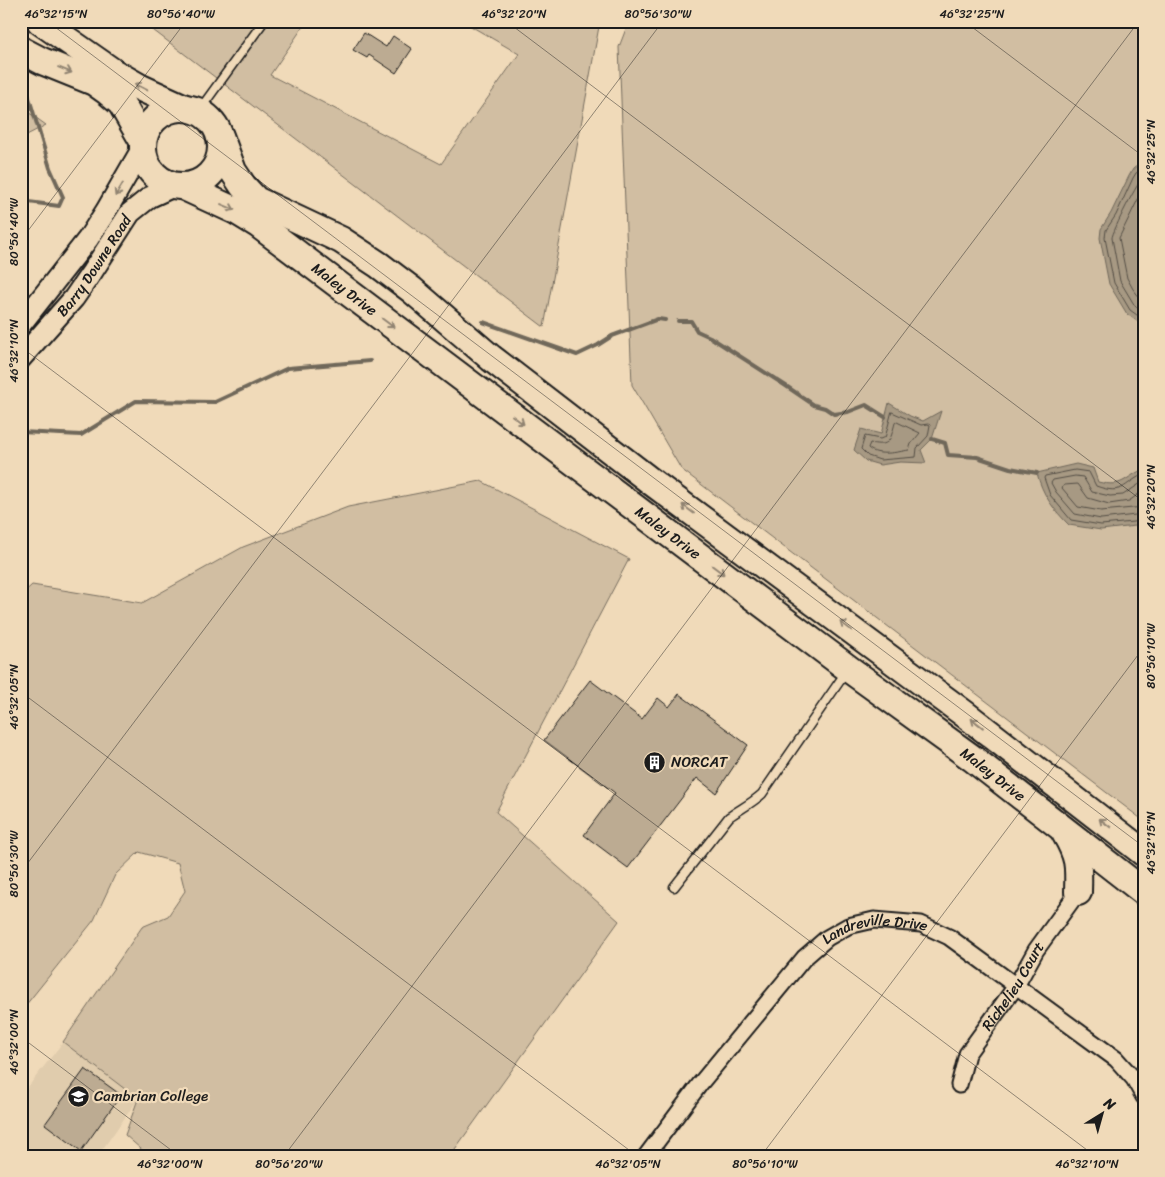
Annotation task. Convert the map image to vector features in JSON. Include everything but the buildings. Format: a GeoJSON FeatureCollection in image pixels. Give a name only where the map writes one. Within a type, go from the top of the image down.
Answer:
{"type":"FeatureCollection","features":[{"type":"Feature","properties":{"kind":"highway"},"geometry":{"type":"LineString","coordinates":[[40,21],[113,72],[141,88],[192,110],[210,120],[220,136],[222,148],[215,170],[206,179],[196,184],[179,186],[164,182],[152,172],[144,158],[143,144],[148,127],[158,116],[171,110],[192,110]]}},
{"type":"Feature","properties":{"kind":"highway"},"geometry":{"type":"LineString","coordinates":[[21,50],[42,61],[94,82],[108,92],[121,103],[143,144]]}},
{"type":"Feature","properties":{"kind":"highway","name":"Maley Drive"},"geometry":{"type":"LineString","coordinates":[[220,136],[233,171],[242,186],[256,200],[341,240],[379,265],[412,290],[498,364],[654,483],[966,714],[1144,853]]}},
{"type":"Feature","properties":{"kind":"highway","name":"Maley Drive"},"geometry":{"type":"LineString","coordinates":[[179,186],[236,211],[259,225],[849,669],[972,758],[1137,886]]}},
{"type":"Feature","properties":{"kind":"highway"},"geometry":{"type":"LineString","coordinates":[[1064,830],[1075,850],[1079,868],[1078,892]]}},
{"type":"Feature","properties":{"kind":"highway"},"geometry":{"type":"LineString","coordinates":[[1078,892],[1095,883],[1109,880],[1137,886]]}},
{"type":"Feature","properties":{"kind":"main road","name":"Barry Downe Road"},"geometry":{"type":"LineString","coordinates":[[21,324],[88,239],[106,212],[143,144]]}},
{"type":"Feature","properties":{"kind":"main road","name":"Barry Downe Road"},"geometry":{"type":"LineString","coordinates":[[21,358],[74,298],[130,213],[150,197],[179,186]]}},
{"type":"Feature","properties":{"kind":"street","name":"Richelieu Court"},"geometry":{"type":"LineString","coordinates":[[959,1085],[967,1054],[1016,986],[1036,950],[1078,892]]}},
{"type":"Feature","properties":{"kind":"street","name":"Landreville Drive"},"geometry":{"type":"LineString","coordinates":[[646,1156],[700,1084],[804,958],[826,938],[848,926],[874,920],[921,924],[948,937],[1116,1059],[1134,1079],[1144,1097]]}},
{"type":"Feature","properties":{"kind":"lane"},"geometry":{"type":"LineString","coordinates":[[192,110],[264,21]]}},
{"type":"Feature","properties":{"kind":"lane"},"geometry":{"type":"LineString","coordinates":[[674,888],[729,817],[750,805],[762,794],[838,682],[849,669]]}},
{"type":"Feature","properties":{"kind":"shaded area"},"geometry":{"type":"Polygon","coordinates":[[[141,21],[307,21],[270,75],[441,164],[519,54],[462,21],[600,21],[544,327],[141,21]]]}},
{"type":"Feature","properties":{"kind":"shaded area"},"geometry":{"type":"Polygon","coordinates":[[[629,21],[1144,21],[1144,821],[681,469],[632,385],[619,47],[629,21]]]}},
{"type":"Feature","properties":{"kind":"shaded area"},"geometry":{"type":"Polygon","coordinates":[[[21,107],[46,125],[21,138],[21,107]]]}},
{"type":"Feature","properties":{"kind":"shaded area"},"geometry":{"type":"Polygon","coordinates":[[[481,481],[629,559],[496,812],[619,921],[450,1156],[149,1156],[125,1135],[138,1099],[63,1042],[142,927],[168,916],[185,891],[178,863],[139,852],[115,875],[94,920],[21,1011],[21,595],[32,585],[142,603],[243,547],[348,507],[481,481]]]}},
{"type":"Feature","properties":{"kind":"shaded area","name":"Cambrian College"},"geometry":{"type":"Polygon","coordinates":[[[63,1042],[138,1099],[102,1150],[109,1156],[21,1156],[21,1090],[24,1092],[63,1042]]]}},
{"type":"Feature","properties":{"kind":"water"},"geometry":{"type":"Polygon","coordinates":[[[1144,160],[1144,326],[1127,314],[1109,284],[1100,238],[1101,229],[1129,176],[1133,169],[1144,160]]]}},
{"type":"Feature","properties":{"kind":"water"},"geometry":{"type":"Polygon","coordinates":[[[889,403],[910,416],[923,421],[941,411],[932,439],[921,450],[926,463],[900,462],[880,465],[866,461],[854,450],[861,429],[881,434],[889,403]]]}},
{"type":"Feature","properties":{"kind":"water"},"geometry":{"type":"Polygon","coordinates":[[[1076,464],[1093,468],[1098,482],[1107,484],[1123,481],[1144,469],[1144,525],[1101,530],[1069,525],[1049,501],[1037,473],[1076,464]]]}},
{"type":"Feature","properties":{"kind":"waterway"},"geometry":{"type":"LineString","coordinates":[[21,201],[59,206],[63,197],[50,168],[27,91]]}},
{"type":"Feature","properties":{"kind":"waterway"},"geometry":{"type":"LineString","coordinates":[[483,322],[577,355],[612,336],[658,319],[665,320]]}},
{"type":"Feature","properties":{"kind":"waterway"},"geometry":{"type":"LineString","coordinates":[[678,321],[691,321],[697,331],[710,337],[814,405],[825,408],[834,414],[848,412],[866,405],[885,417]]}},
{"type":"Feature","properties":{"kind":"waterway"},"geometry":{"type":"LineString","coordinates":[[21,432],[81,435],[136,401],[215,402],[288,368],[370,361]]}},
{"type":"Feature","properties":{"kind":"waterway"},"geometry":{"type":"LineString","coordinates":[[932,439],[945,443],[948,455],[977,457],[1010,468],[1037,473]]}},
{"type":"Feature","properties":{"kind":"place","name":"NORCAT"},"geometry":{"type":"Point","coordinates":[655,762]}},
{"type":"Feature","properties":{"kind":"place","name":"Cambrian College"},"geometry":{"type":"Point","coordinates":[78,1096]}}]}
